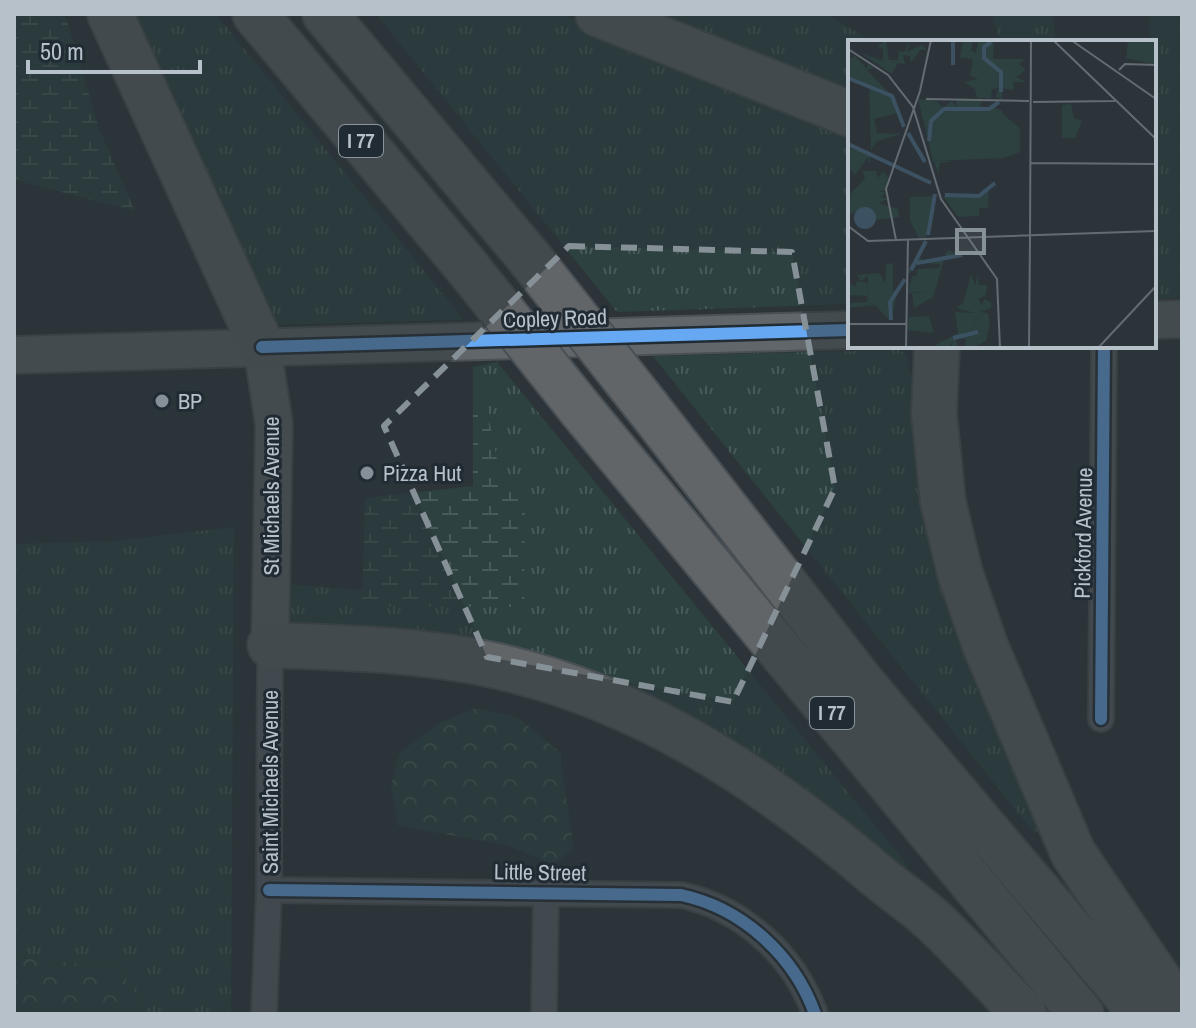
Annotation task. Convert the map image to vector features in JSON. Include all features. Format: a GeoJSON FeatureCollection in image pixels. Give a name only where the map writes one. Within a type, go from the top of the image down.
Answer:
{"type":"FeatureCollection","features":[{"type":"Feature","properties":{"kind":"highway"},"geometry":{"type":"LineString","coordinates":[[110,14],[262,347]]}},
{"type":"Feature","properties":{"kind":"highway","name":"I 77"},"geometry":{"type":"LineString","coordinates":[[255,14],[1081,1014]]}},
{"type":"Feature","properties":{"kind":"highway","name":"I 77"},"geometry":{"type":"LineString","coordinates":[[325,14],[531,260],[863,684],[1142,1014]]}},
{"type":"Feature","properties":{"kind":"highway"},"geometry":{"type":"LineString","coordinates":[[598,14],[848,113]]}},
{"type":"Feature","properties":{"kind":"highway"},"geometry":{"type":"LineString","coordinates":[[937,348],[934,413],[943,502],[960,573],[985,645],[1073,853],[1182,1014]]}},
{"type":"Feature","properties":{"kind":"highway"},"geometry":{"type":"LineString","coordinates":[[270,645],[416,653],[487,663],[576,689],[665,725],[771,789],[813,821],[938,924],[1024,1014]]}},
{"type":"Feature","properties":{"kind":"main road"},"geometry":{"type":"LineString","coordinates":[[1156,320],[1182,319]]}},
{"type":"Feature","properties":{"kind":"main road","name":"Copley Road"},"geometry":{"type":"LineString","coordinates":[[14,355],[848,330]]}},
{"type":"Feature","properties":{"kind":"main road","name":"St Michaels Avenue"},"geometry":{"type":"LineString","coordinates":[[262,347],[274,424],[270,645]]}},
{"type":"Feature","properties":{"kind":"street","name":"Pickford Avenue"},"geometry":{"type":"LineString","coordinates":[[1101,719],[1104,348]]}},
{"type":"Feature","properties":{"kind":"street","name":"Saint Michaels Avenue"},"geometry":{"type":"LineString","coordinates":[[264,1014],[269,890],[270,645]]}},
{"type":"Feature","properties":{"kind":"street","name":"Little Street"},"geometry":{"type":"LineString","coordinates":[[269,890],[546,892],[698,898],[734,914],[787,962],[807,991],[815,1014]]}},
{"type":"Feature","properties":{"kind":"street"},"geometry":{"type":"LineString","coordinates":[[544,1014],[546,892]]}},
{"type":"Feature","properties":{"kind":"highlighted area"},"geometry":{"type":"Polygon","coordinates":[[[569,246],[792,252],[835,488],[733,702],[487,657],[384,426],[569,246]]]}},
{"type":"Feature","properties":{"kind":"green space"},"geometry":{"type":"Polygon","coordinates":[[[14,14],[65,14],[99,128],[135,211],[14,180],[14,14]]]}},
{"type":"Feature","properties":{"kind":"green space"},"geometry":{"type":"Polygon","coordinates":[[[130,14],[216,14],[464,320],[267,325],[130,14]]]}},
{"type":"Feature","properties":{"kind":"green space"},"geometry":{"type":"Polygon","coordinates":[[[376,14],[561,14],[729,88],[848,129],[848,304],[617,312],[376,14]]]}},
{"type":"Feature","properties":{"kind":"green space"},"geometry":{"type":"Polygon","coordinates":[[[640,14],[826,14],[871,40],[848,40],[848,95],[640,14]]]}},
{"type":"Feature","properties":{"kind":"green space"},"geometry":{"type":"Polygon","coordinates":[[[992,14],[1054,14],[1055,40],[999,40],[992,14]]]}},
{"type":"Feature","properties":{"kind":"green space"},"geometry":{"type":"Polygon","coordinates":[[[1149,14],[1182,14],[1182,297],[1156,299],[1156,40],[1150,40],[1149,14]]]}},
{"type":"Feature","properties":{"kind":"green space"},"geometry":{"type":"Polygon","coordinates":[[[899,350],[906,354],[911,374],[928,516],[947,600],[991,714],[1048,826],[1034,833],[653,356],[899,350]]]}},
{"type":"Feature","properties":{"kind":"green space"},"geometry":{"type":"Polygon","coordinates":[[[497,362],[908,866],[899,874],[708,731],[304,634],[284,611],[285,584],[364,590],[363,606],[503,491],[486,405],[473,405],[473,367],[497,362]]]}},
{"type":"Feature","properties":{"kind":"green space"},"geometry":{"type":"Polygon","coordinates":[[[486,404],[503,490],[525,492],[524,607],[362,606],[365,498],[473,486],[473,405],[486,404]]]}},
{"type":"Feature","properties":{"kind":"green space"},"geometry":{"type":"Polygon","coordinates":[[[234,527],[231,1014],[150,1014],[117,967],[14,957],[14,544],[113,541],[234,527]]]}},
{"type":"Feature","properties":{"kind":"green space"},"geometry":{"type":"Polygon","coordinates":[[[477,708],[517,717],[561,753],[573,848],[554,865],[507,845],[398,826],[391,786],[399,753],[441,722],[477,708]]]}},
{"type":"Feature","properties":{"kind":"green space"},"geometry":{"type":"Polygon","coordinates":[[[14,957],[117,967],[150,1014],[14,1014],[14,957]]]}},
{"type":"Feature","properties":{"kind":"cycle path"},"geometry":{"type":"LineString","coordinates":[[262,347],[848,330]]}},
{"type":"Feature","properties":{"kind":"cycle path"},"geometry":{"type":"LineString","coordinates":[[1101,719],[1104,348]]}},
{"type":"Feature","properties":{"kind":"cycle path"},"geometry":{"type":"LineString","coordinates":[[269,890],[681,895],[725,911],[763,937],[794,972],[815,1014]]}},
{"type":"Feature","properties":{"kind":"place","name":"BP"},"geometry":{"type":"Point","coordinates":[162,401]}},
{"type":"Feature","properties":{"kind":"place","name":"Pizza Hut"},"geometry":{"type":"Point","coordinates":[367,473]}}]}
